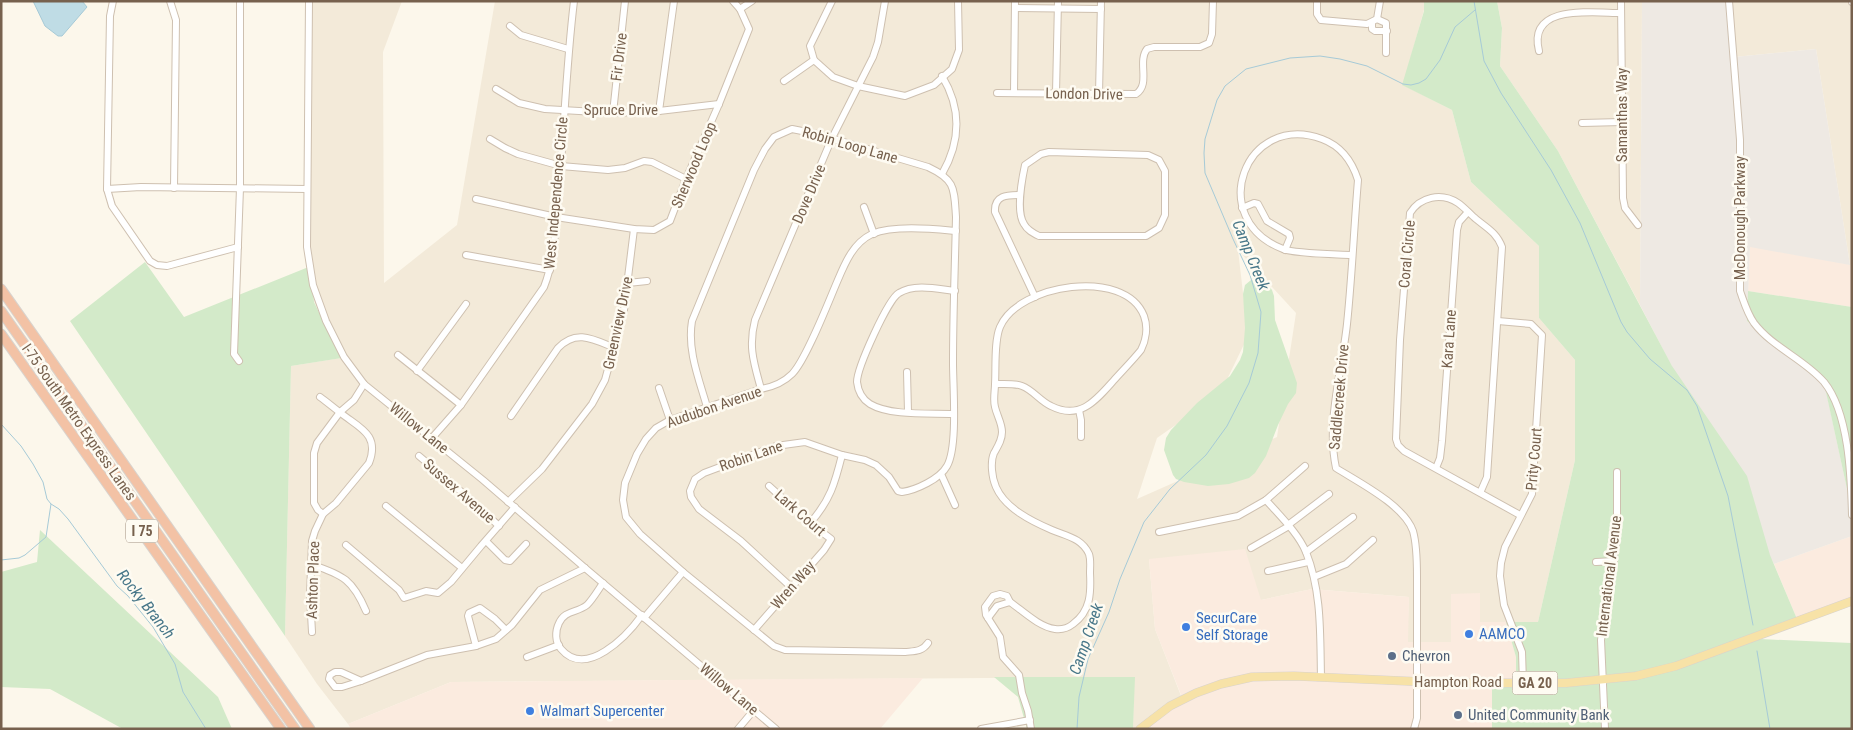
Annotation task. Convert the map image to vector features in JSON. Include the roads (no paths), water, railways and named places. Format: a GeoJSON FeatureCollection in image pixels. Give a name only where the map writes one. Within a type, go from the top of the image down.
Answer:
{"type":"FeatureCollection","features":[{"type":"Feature","properties":{"kind":"highway","name":"I 75"},"geometry":{"type":"LineString","coordinates":[[1,289],[310,729]]}},
{"type":"Feature","properties":{"kind":"highway","name":"I-75 South Metro Express Lanes"},"geometry":{"type":"LineString","coordinates":[[1,311],[295,729]]}},
{"type":"Feature","properties":{"kind":"highway","name":"I 75"},"geometry":{"type":"LineString","coordinates":[[1,334],[282,729]]}},
{"type":"Feature","properties":{"kind":"main road","name":"Hampton Road"},"geometry":{"type":"LineString","coordinates":[[1140,729],[1170,706],[1185,698],[1221,684],[1262,676],[1417,682],[1566,683],[1636,676],[1676,666],[1852,601]]}},
{"type":"Feature","properties":{"kind":"street"},"geometry":{"type":"LineString","coordinates":[[113,1],[110,16],[107,189],[112,206],[150,261],[157,265],[167,266],[238,247]]}},
{"type":"Feature","properties":{"kind":"street"},"geometry":{"type":"LineString","coordinates":[[170,1],[176,20],[174,188]]}},
{"type":"Feature","properties":{"kind":"street"},"geometry":{"type":"LineString","coordinates":[[240,1],[240,188],[234,354],[240,361]]}},
{"type":"Feature","properties":{"kind":"street","name":"Willow Lane"},"geometry":{"type":"LineString","coordinates":[[309,1],[307,247],[317,297],[326,322],[337,346],[351,368],[364,384],[515,507],[776,729]]}},
{"type":"Feature","properties":{"kind":"street","name":"West Independence Circle"},"geometry":{"type":"LineString","coordinates":[[432,438],[461,405],[544,286],[550,270],[561,166],[563,110],[574,1]]}},
{"type":"Feature","properties":{"kind":"street","name":"Fir Drive"},"geometry":{"type":"LineString","coordinates":[[612,113],[625,1]]}},
{"type":"Feature","properties":{"kind":"street"},"geometry":{"type":"LineString","coordinates":[[659,111],[674,1]]}},
{"type":"Feature","properties":{"kind":"street","name":"Sherwood Loop"},"geometry":{"type":"LineString","coordinates":[[476,199],[556,217],[634,229],[654,230],[670,221],[686,179],[720,104],[749,29],[740,9],[733,1]]}},
{"type":"Feature","properties":{"kind":"street"},"geometry":{"type":"LineString","coordinates":[[740,9],[752,1]]}},
{"type":"Feature","properties":{"kind":"street"},"geometry":{"type":"LineString","coordinates":[[832,1],[810,46],[814,60],[833,77],[858,86],[905,96],[934,85],[952,69],[959,50],[958,1]]}},
{"type":"Feature","properties":{"kind":"street","name":"Dove Drive"},"geometry":{"type":"LineString","coordinates":[[761,389],[750,338],[755,320],[832,138],[878,42],[885,1]]}},
{"type":"Feature","properties":{"kind":"street"},"geometry":{"type":"LineString","coordinates":[[1100,94],[1101,1]]}},
{"type":"Feature","properties":{"kind":"street","name":"London Drive"},"geometry":{"type":"LineString","coordinates":[[997,93],[1131,95],[1139,92],[1143,85],[1144,56],[1149,48],[1200,47],[1207,44],[1212,36],[1214,1]]}},
{"type":"Feature","properties":{"kind":"street"},"geometry":{"type":"LineString","coordinates":[[1317,1],[1317,14],[1325,22],[1385,22],[1387,31],[1386,53]]}},
{"type":"Feature","properties":{"kind":"street"},"geometry":{"type":"LineString","coordinates":[[1380,1],[1372,29],[1375,31],[1387,31]]}},
{"type":"Feature","properties":{"kind":"street","name":"Samanthas Way"},"geometry":{"type":"LineString","coordinates":[[1621,1],[1622,198],[1625,208],[1638,225]]}},
{"type":"Feature","properties":{"kind":"street","name":"McDonough Parkway"},"geometry":{"type":"LineString","coordinates":[[1729,1],[1740,140],[1740,291],[1745,307],[1753,322],[1762,332],[1824,383],[1836,403],[1847,445],[1852,515]]}},
{"type":"Feature","properties":{"kind":"street"},"geometry":{"type":"LineString","coordinates":[[1014,94],[1015,4],[1101,9]]}},
{"type":"Feature","properties":{"kind":"street"},"geometry":{"type":"LineString","coordinates":[[1056,93],[1058,5]]}},
{"type":"Feature","properties":{"kind":"street"},"geometry":{"type":"LineString","coordinates":[[1539,50],[1536,40],[1540,30],[1546,21],[1555,16],[1569,13],[1621,13]]}},
{"type":"Feature","properties":{"kind":"street"},"geometry":{"type":"LineString","coordinates":[[510,26],[521,35],[568,49]]}},
{"type":"Feature","properties":{"kind":"street"},"geometry":{"type":"LineString","coordinates":[[784,81],[814,60]]}},
{"type":"Feature","properties":{"kind":"street"},"geometry":{"type":"LineString","coordinates":[[942,76],[954,101],[956,114],[955,143],[942,174],[948,179],[955,193],[956,291],[952,453],[947,466],[941,474],[955,505]]}},
{"type":"Feature","properties":{"kind":"street","name":"Spruce Drive"},"geometry":{"type":"LineString","coordinates":[[496,89],[519,103],[545,109],[612,113],[659,111],[720,104]]}},
{"type":"Feature","properties":{"kind":"street"},"geometry":{"type":"LineString","coordinates":[[1582,123],[1622,122]]}},
{"type":"Feature","properties":{"kind":"street","name":"Robin Loop Lane"},"geometry":{"type":"LineString","coordinates":[[707,407],[689,335],[699,302],[754,170],[774,137],[792,129],[800,130],[928,167],[942,174]]}},
{"type":"Feature","properties":{"kind":"street","name":"Saddlecreek Drive"},"geometry":{"type":"LineString","coordinates":[[1242,208],[1241,190],[1243,173],[1249,161],[1269,141],[1288,134],[1312,135],[1331,142],[1354,166],[1358,180],[1347,323],[1336,400],[1332,450],[1336,468],[1390,504],[1408,521],[1413,531],[1417,559],[1417,718],[1414,729]]}},
{"type":"Feature","properties":{"kind":"street"},"geometry":{"type":"LineString","coordinates":[[490,139],[518,154],[561,166],[608,170],[624,168],[644,161],[652,162],[686,179]]}},
{"type":"Feature","properties":{"kind":"street"},"geometry":{"type":"LineString","coordinates":[[1049,152],[1148,155],[1158,160],[1165,171],[1165,215],[1159,228],[1146,236],[1040,236],[1030,231],[1022,223],[1020,195],[1026,165],[1041,154],[1049,152]]}},
{"type":"Feature","properties":{"kind":"street"},"geometry":{"type":"LineString","coordinates":[[107,189],[307,189]]}},
{"type":"Feature","properties":{"kind":"street"},"geometry":{"type":"LineString","coordinates":[[1020,195],[1001,197],[997,201],[995,210],[1035,297]]}},
{"type":"Feature","properties":{"kind":"street","name":"Coral Circle"},"geometry":{"type":"LineString","coordinates":[[1480,493],[1487,477],[1502,247],[1498,236],[1458,203],[1446,198],[1426,198],[1415,204],[1410,213],[1400,340],[1396,439],[1398,446],[1404,451],[1436,468],[1480,493],[1520,515]]}},
{"type":"Feature","properties":{"kind":"street"},"geometry":{"type":"LineString","coordinates":[[1285,250],[1290,238],[1289,234],[1267,221],[1258,204],[1254,203],[1242,208],[1256,231],[1267,241],[1285,250],[1352,254]]}},
{"type":"Feature","properties":{"kind":"street"},"geometry":{"type":"LineString","coordinates":[[864,207],[874,234]]}},
{"type":"Feature","properties":{"kind":"street","name":"Kara Lane"},"geometry":{"type":"LineString","coordinates":[[1436,468],[1441,450],[1457,230],[1459,222],[1468,212]]}},
{"type":"Feature","properties":{"kind":"street","name":"Greenview Drive"},"geometry":{"type":"LineString","coordinates":[[508,502],[542,469],[592,404],[605,380],[624,310],[634,229]]}},
{"type":"Feature","properties":{"kind":"street","name":"Audubon Avenue"},"geometry":{"type":"LineString","coordinates":[[928,643],[922,649],[911,651],[785,650],[774,646],[683,572],[629,522],[622,500],[625,483],[641,446],[656,428],[670,420],[707,407],[761,389],[770,388],[785,380],[798,367],[849,256],[858,243],[874,234],[894,230],[956,231]]}},
{"type":"Feature","properties":{"kind":"street"},"geometry":{"type":"LineString","coordinates":[[466,255],[550,270]]}},
{"type":"Feature","properties":{"kind":"street"},"geometry":{"type":"LineString","coordinates":[[628,282],[647,282]]}},
{"type":"Feature","properties":{"kind":"street"},"geometry":{"type":"LineString","coordinates":[[995,384],[1020,385],[1053,408],[1079,410],[1095,402],[1138,353],[1145,337],[1144,318],[1140,308],[1128,297],[1102,288],[1066,287],[1035,297],[1016,308],[1005,318],[1000,326],[998,336],[995,384],[994,405],[1001,422],[1002,434],[994,455],[992,472],[994,482],[999,493],[1008,504],[1047,528],[1079,541],[1087,550],[1090,561],[1090,587],[1087,606],[1082,616],[1067,628],[1047,627],[1010,602],[1007,596],[1004,595],[990,598],[985,607],[985,612],[1000,637],[1003,657],[1019,675],[1032,729]]}},
{"type":"Feature","properties":{"kind":"street"},"geometry":{"type":"LineString","coordinates":[[953,414],[908,412],[879,408],[862,397],[857,378],[886,309],[898,293],[912,288],[956,291]]}},
{"type":"Feature","properties":{"kind":"street"},"geometry":{"type":"LineString","coordinates":[[417,371],[466,304]]}},
{"type":"Feature","properties":{"kind":"street","name":"Prity Court"},"geometry":{"type":"LineString","coordinates":[[1498,321],[1530,324],[1542,335],[1533,489],[1529,501],[1520,515],[1505,547],[1500,576],[1504,605],[1522,652],[1523,682]]}},
{"type":"Feature","properties":{"kind":"street"},"geometry":{"type":"LineString","coordinates":[[511,416],[558,348],[565,341],[578,336],[615,348]]}},
{"type":"Feature","properties":{"kind":"street"},"geometry":{"type":"LineString","coordinates":[[398,355],[461,405]]}},
{"type":"Feature","properties":{"kind":"street"},"geometry":{"type":"LineString","coordinates":[[907,372],[908,412]]}},
{"type":"Feature","properties":{"kind":"street"},"geometry":{"type":"LineString","coordinates":[[323,514],[314,503],[314,453],[317,443],[340,412],[354,400],[364,384]]}},
{"type":"Feature","properties":{"kind":"street"},"geometry":{"type":"LineString","coordinates":[[659,388],[670,420]]}},
{"type":"Feature","properties":{"kind":"street","name":"Ashton Place"},"geometry":{"type":"LineString","coordinates":[[312,632],[310,596],[313,565],[312,541],[323,514],[336,503],[369,462],[372,455],[370,437],[364,430],[320,396]]}},
{"type":"Feature","properties":{"kind":"street"},"geometry":{"type":"LineString","coordinates":[[1079,410],[1081,436]]}},
{"type":"Feature","properties":{"kind":"street","name":"Robin Lane"},"geometry":{"type":"LineString","coordinates":[[791,587],[741,541],[699,509],[691,497],[691,486],[695,479],[704,473],[788,443],[805,442],[876,465],[889,477],[898,491],[902,492],[917,487],[941,474]]}},
{"type":"Feature","properties":{"kind":"street"},"geometry":{"type":"LineString","coordinates":[[810,523],[829,498],[834,487],[842,454]]}},
{"type":"Feature","properties":{"kind":"street","name":"Sussex Avenue"},"geometry":{"type":"LineString","coordinates":[[419,456],[470,498],[499,526]]}},
{"type":"Feature","properties":{"kind":"street"},"geometry":{"type":"LineString","coordinates":[[1159,532],[1238,516],[1266,500],[1305,466]]}},
{"type":"Feature","properties":{"kind":"street","name":"International Avenue"},"geometry":{"type":"LineString","coordinates":[[1605,729],[1601,640],[1617,536],[1617,472]]}},
{"type":"Feature","properties":{"kind":"street","name":"Lark Court"},"geometry":{"type":"LineString","coordinates":[[769,486],[831,539]]}},
{"type":"Feature","properties":{"kind":"street"},"geometry":{"type":"LineString","coordinates":[[1251,548],[1289,526],[1329,494]]}},
{"type":"Feature","properties":{"kind":"street"},"geometry":{"type":"LineString","coordinates":[[1266,500],[1289,526],[1306,552],[1314,577],[1320,615],[1321,677]]}},
{"type":"Feature","properties":{"kind":"street"},"geometry":{"type":"LineString","coordinates":[[386,506],[462,568]]}},
{"type":"Feature","properties":{"kind":"street"},"geometry":{"type":"LineString","coordinates":[[346,544],[399,590],[404,598],[426,591],[438,593],[451,582],[515,507]]}},
{"type":"Feature","properties":{"kind":"street"},"geometry":{"type":"LineString","coordinates":[[1306,552],[1353,518]]}},
{"type":"Feature","properties":{"kind":"street","name":"Wren Way"},"geometry":{"type":"LineString","coordinates":[[754,630],[824,550],[831,539]]}},
{"type":"Feature","properties":{"kind":"street"},"geometry":{"type":"LineString","coordinates":[[1314,577],[1346,564],[1373,540]]}},
{"type":"Feature","properties":{"kind":"street"},"geometry":{"type":"LineString","coordinates":[[486,541],[505,560],[510,561],[526,544]]}},
{"type":"Feature","properties":{"kind":"street"},"geometry":{"type":"LineString","coordinates":[[1268,572],[1308,562]]}},
{"type":"Feature","properties":{"kind":"street"},"geometry":{"type":"LineString","coordinates":[[1596,562],[1614,562]]}},
{"type":"Feature","properties":{"kind":"street"},"geometry":{"type":"LineString","coordinates":[[313,565],[339,574],[360,596],[366,612]]}},
{"type":"Feature","properties":{"kind":"street"},"geometry":{"type":"LineString","coordinates":[[361,681],[427,655],[476,646],[496,639],[512,625],[540,590],[585,568]]}},
{"type":"Feature","properties":{"kind":"street"},"geometry":{"type":"LineString","coordinates":[[603,583],[586,605],[570,611],[561,619],[556,634],[559,645],[566,654],[585,659],[616,645],[683,572]]}},
{"type":"Feature","properties":{"kind":"street"},"geometry":{"type":"LineString","coordinates":[[988,618],[997,606],[1010,602]]}},
{"type":"Feature","properties":{"kind":"street"},"geometry":{"type":"LineString","coordinates":[[476,646],[468,616],[469,612],[480,608],[506,630]]}},
{"type":"Feature","properties":{"kind":"street"},"geometry":{"type":"LineString","coordinates":[[527,657],[559,645]]}},
{"type":"Feature","properties":{"kind":"street"},"geometry":{"type":"LineString","coordinates":[[738,729],[754,710]]}},
{"type":"Feature","properties":{"kind":"street"},"geometry":{"type":"LineString","coordinates":[[982,729],[1030,720]]}},
{"type":"Feature","properties":{"kind":"water"},"geometry":{"type":"Polygon","coordinates":[[[33,1],[82,1],[87,7],[62,36],[58,36],[45,26],[33,1]]]}},
{"type":"Feature","properties":{"kind":"waterway"},"geometry":{"type":"LineString","coordinates":[[1474,1],[1484,61],[1501,93],[1551,170],[1580,223],[1621,322],[1650,359],[1687,390],[1697,406],[1728,496],[1753,625]]}},
{"type":"Feature","properties":{"kind":"waterway","name":"Camp Creek"},"geometry":{"type":"LineString","coordinates":[[1077,729],[1079,697],[1088,659],[1109,612],[1120,579],[1144,522],[1170,489],[1206,455],[1227,426],[1249,383],[1258,353],[1261,312],[1250,275],[1205,173],[1205,139],[1217,100],[1225,86],[1246,69],[1290,58],[1320,56],[1340,59],[1367,66],[1403,84],[1419,83],[1426,79],[1440,60],[1455,27],[1475,10]]}},
{"type":"Feature","properties":{"kind":"waterway"},"geometry":{"type":"LineString","coordinates":[[1,424],[21,446],[33,464],[43,482],[47,499],[51,504],[46,537],[25,555],[19,558],[1,560]]}},
{"type":"Feature","properties":{"kind":"waterway","name":"Rocky Branch"},"geometry":{"type":"LineString","coordinates":[[51,504],[59,509],[68,519],[117,586],[128,596],[153,627],[175,664],[183,692],[206,729]]}},
{"type":"Feature","properties":{"kind":"waterway"},"geometry":{"type":"LineString","coordinates":[[1757,651],[1770,729]]}},
{"type":"Feature","properties":{"kind":"place","name":"SecurCare Self Storage"},"geometry":{"type":"Point","coordinates":[1186,627]}},
{"type":"Feature","properties":{"kind":"place","name":"AAMCO"},"geometry":{"type":"Point","coordinates":[1469,634]}},
{"type":"Feature","properties":{"kind":"place","name":"Chevron"},"geometry":{"type":"Point","coordinates":[1392,656]}},
{"type":"Feature","properties":{"kind":"place","name":"Walmart Supercenter"},"geometry":{"type":"Point","coordinates":[530,711]}},
{"type":"Feature","properties":{"kind":"place","name":"United Community Bank"},"geometry":{"type":"Point","coordinates":[1458,715]}}]}
